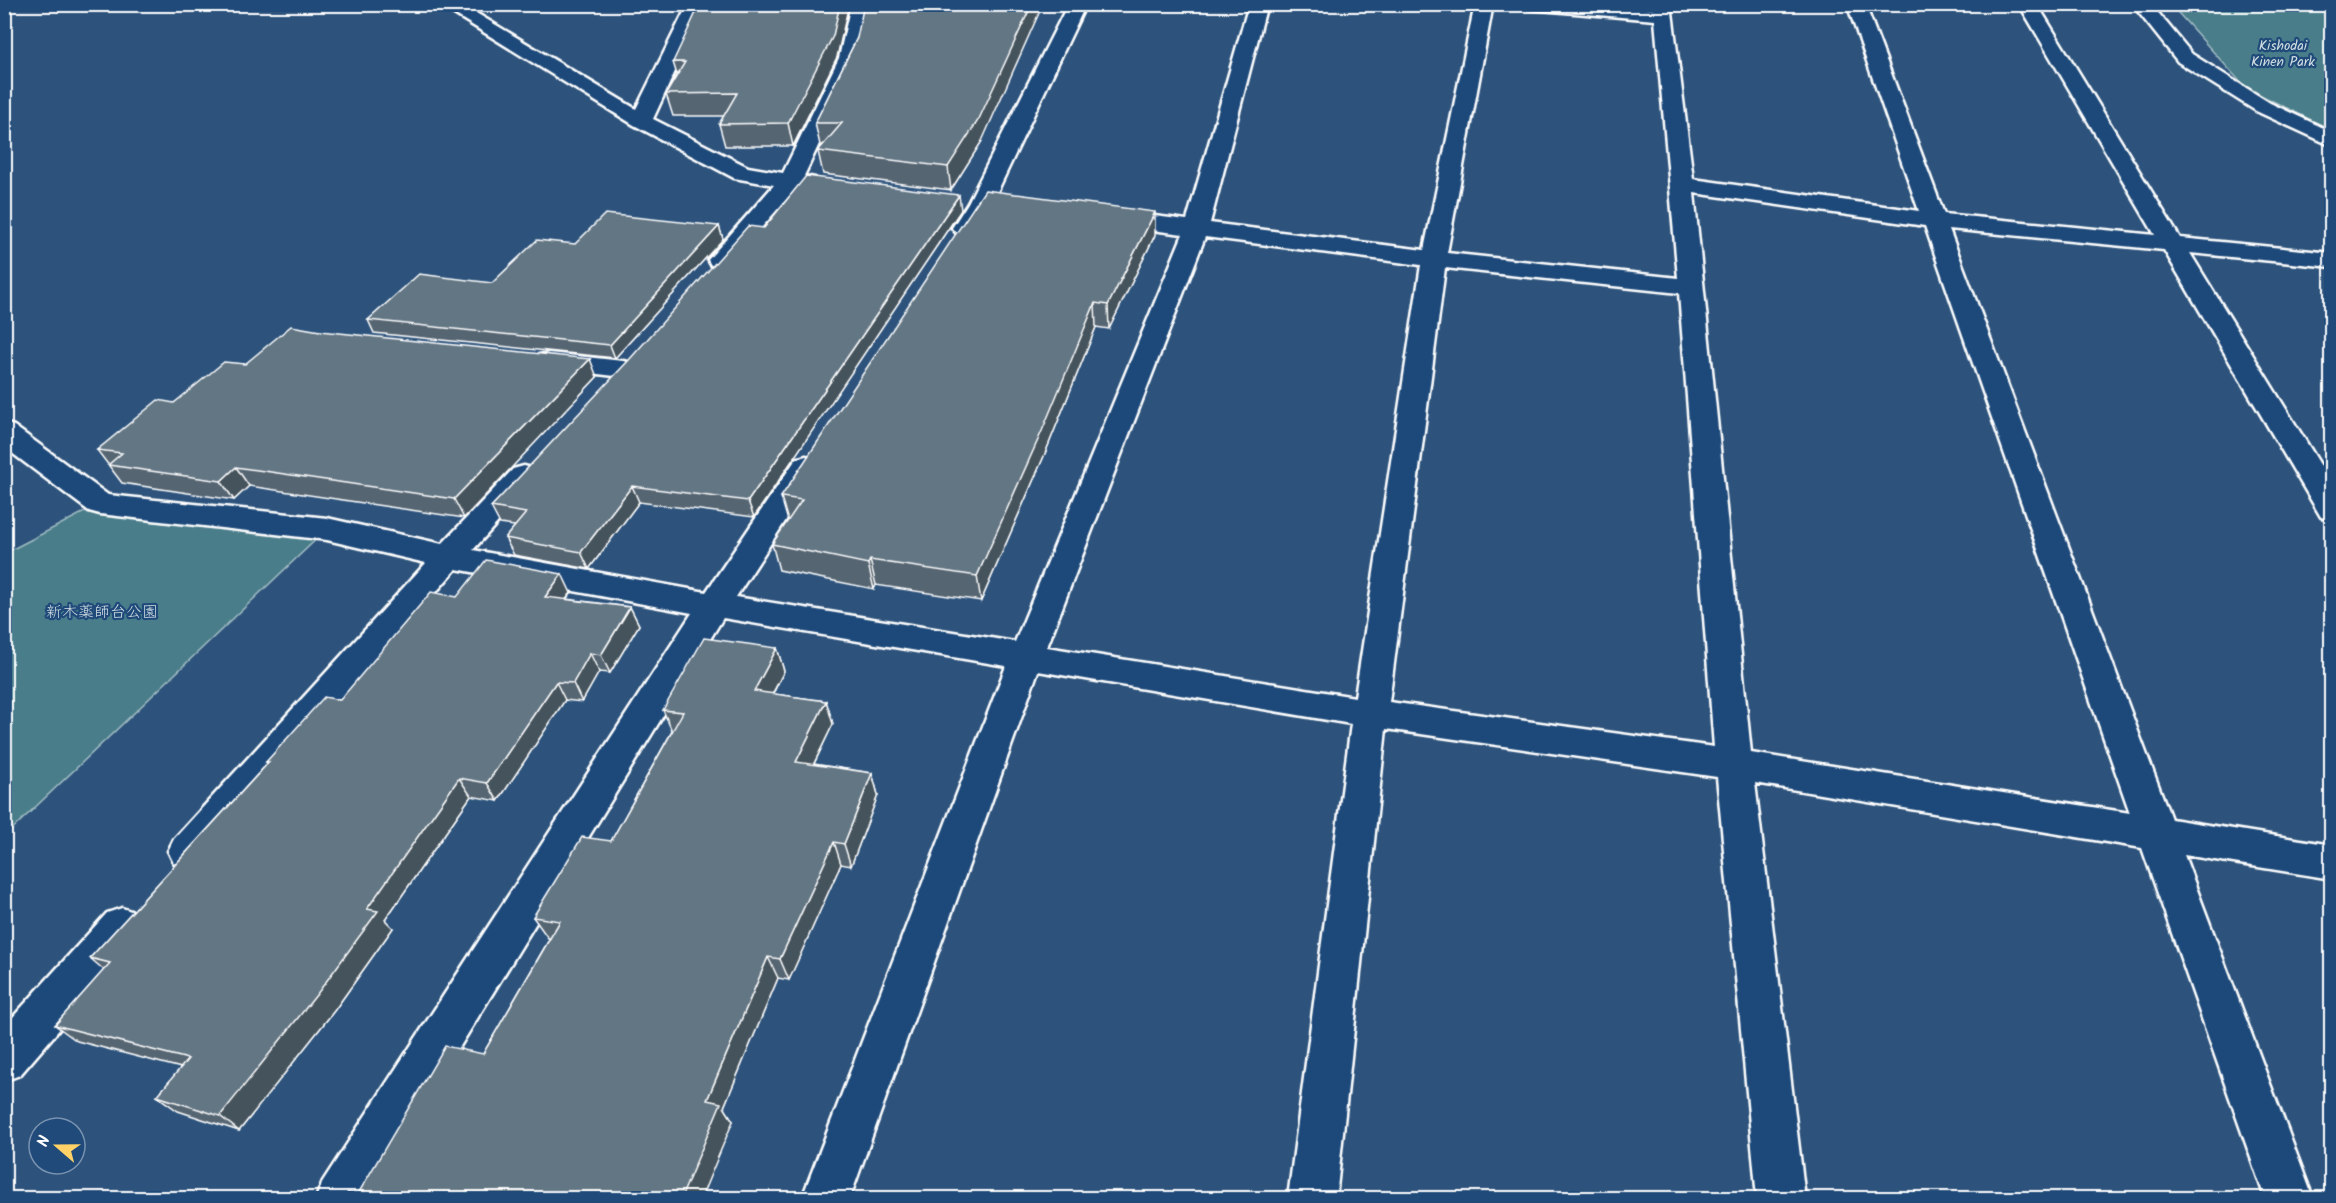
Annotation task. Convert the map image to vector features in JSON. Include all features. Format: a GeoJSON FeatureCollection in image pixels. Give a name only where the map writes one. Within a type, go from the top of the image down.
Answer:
{"type":"FeatureCollection","features":[{"type":"Feature","properties":{"kind":"street"},"geometry":{"type":"LineString","coordinates":[[447,4],[641,122],[742,173],[826,185]]}},
{"type":"Feature","properties":{"kind":"street"},"geometry":{"type":"LineString","coordinates":[[641,122],[697,4]]}},
{"type":"Feature","properties":{"kind":"street"},"geometry":{"type":"LineString","coordinates":[[702,279],[790,181],[849,58],[860,4]]}},
{"type":"Feature","properties":{"kind":"street"},"geometry":{"type":"LineString","coordinates":[[948,252],[980,203],[1077,4]]}},
{"type":"Feature","properties":{"kind":"street"},"geometry":{"type":"LineString","coordinates":[[826,1198],[1027,655],[1197,228],[1258,4]]}},
{"type":"Feature","properties":{"kind":"street"},"geometry":{"type":"LineString","coordinates":[[1312,1198],[1370,713],[1434,259],[1484,4]]}},
{"type":"Feature","properties":{"kind":"street"},"geometry":{"type":"LineString","coordinates":[[1529,4],[1662,10],[1682,184],[1734,765],[1781,1198]]}},
{"type":"Feature","properties":{"kind":"street"},"geometry":{"type":"LineString","coordinates":[[1856,4],[2289,1198]]}},
{"type":"Feature","properties":{"kind":"street"},"geometry":{"type":"LineString","coordinates":[[2028,4],[2331,510]]}},
{"type":"Feature","properties":{"kind":"street"},"geometry":{"type":"LineString","coordinates":[[2141,4],[2186,58],[2263,107],[2331,140]]}},
{"type":"Feature","properties":{"kind":"street"},"geometry":{"type":"LineString","coordinates":[[1682,184],[1934,220],[2331,260]]}},
{"type":"Feature","properties":{"kind":"street"},"geometry":{"type":"LineString","coordinates":[[1094,216],[1434,259],[1691,287]]}},
{"type":"Feature","properties":{"kind":"street"},"geometry":{"type":"LineString","coordinates":[[529,359],[631,360],[599,394]]}},
{"type":"Feature","properties":{"kind":"street"},"geometry":{"type":"LineString","coordinates":[[4,432],[100,504],[327,529],[449,557],[714,605],[1370,713],[1734,765],[2331,862]]}},
{"type":"Feature","properties":{"kind":"street"},"geometry":{"type":"LineString","coordinates":[[340,1198],[714,605],[824,439]]}},
{"type":"Feature","properties":{"kind":"street"},"geometry":{"type":"LineString","coordinates":[[171,871],[449,557],[544,454]]}},
{"type":"Feature","properties":{"kind":"street"},"geometry":{"type":"LineString","coordinates":[[4,1060],[139,907]]}},
{"type":"Feature","properties":{"kind":"green space","name":"Kishodai Kinen Park"},"geometry":{"type":"Polygon","coordinates":[[[2171,5],[2331,5],[2331,130],[2245,87],[2171,5]]]}},
{"type":"Feature","properties":{"kind":"green space","name":"新木薬師台公園"},"geometry":{"type":"Polygon","coordinates":[[[100,504],[327,529],[5,836],[5,553],[100,504]]]}},
{"type":"Feature","properties":{"kind":"building"},"geometry":{"type":"Polygon","coordinates":[[[700,4],[840,4],[833,36],[788,123],[719,124],[737,93],[666,94],[685,62],[673,62],[700,4]]]}},
{"type":"Feature","properties":{"kind":"building"},"geometry":{"type":"Polygon","coordinates":[[[864,4],[1032,4],[979,119],[948,167],[818,151],[842,123],[815,123],[857,38],[864,4]]]}},
{"type":"Feature","properties":{"kind":"building"},"geometry":{"type":"Polygon","coordinates":[[[806,176],[959,195],[748,501],[632,486],[581,552],[505,538],[526,513],[491,507],[629,360],[748,226],[764,228],[806,176]]]}},
{"type":"Feature","properties":{"kind":"building"},"geometry":{"type":"Polygon","coordinates":[[[985,190],[1155,212],[1108,305],[1095,303],[1042,431],[977,576],[870,560],[868,564],[772,544],[802,500],[781,497],[985,190]]]}},
{"type":"Feature","properties":{"kind":"building"},"geometry":{"type":"Polygon","coordinates":[[[605,214],[719,226],[610,345],[368,320],[419,274],[492,283],[537,240],[575,244],[605,214]]]}},
{"type":"Feature","properties":{"kind":"building"},"geometry":{"type":"Polygon","coordinates":[[[291,326],[590,359],[454,499],[236,467],[221,481],[108,465],[122,453],[97,450],[158,400],[174,403],[224,362],[245,364],[291,326]]]}},
{"type":"Feature","properties":{"kind":"building"},"geometry":{"type":"Polygon","coordinates":[[[486,560],[562,574],[545,597],[630,607],[601,655],[590,653],[573,683],[556,682],[487,783],[459,778],[367,909],[378,911],[317,994],[220,1116],[157,1096],[188,1059],[55,1025],[110,963],[90,958],[269,762],[266,762],[324,697],[340,700],[431,592],[457,597],[486,560]]]}},
{"type":"Feature","properties":{"kind":"building"},"geometry":{"type":"Polygon","coordinates":[[[704,638],[777,648],[754,691],[826,701],[796,762],[872,773],[844,844],[834,842],[780,959],[768,957],[707,1100],[721,1103],[681,1198],[344,1198],[348,1192],[358,1194],[445,1046],[483,1054],[560,921],[533,917],[582,837],[611,841],[683,712],[663,710],[704,638]]]}}]}
